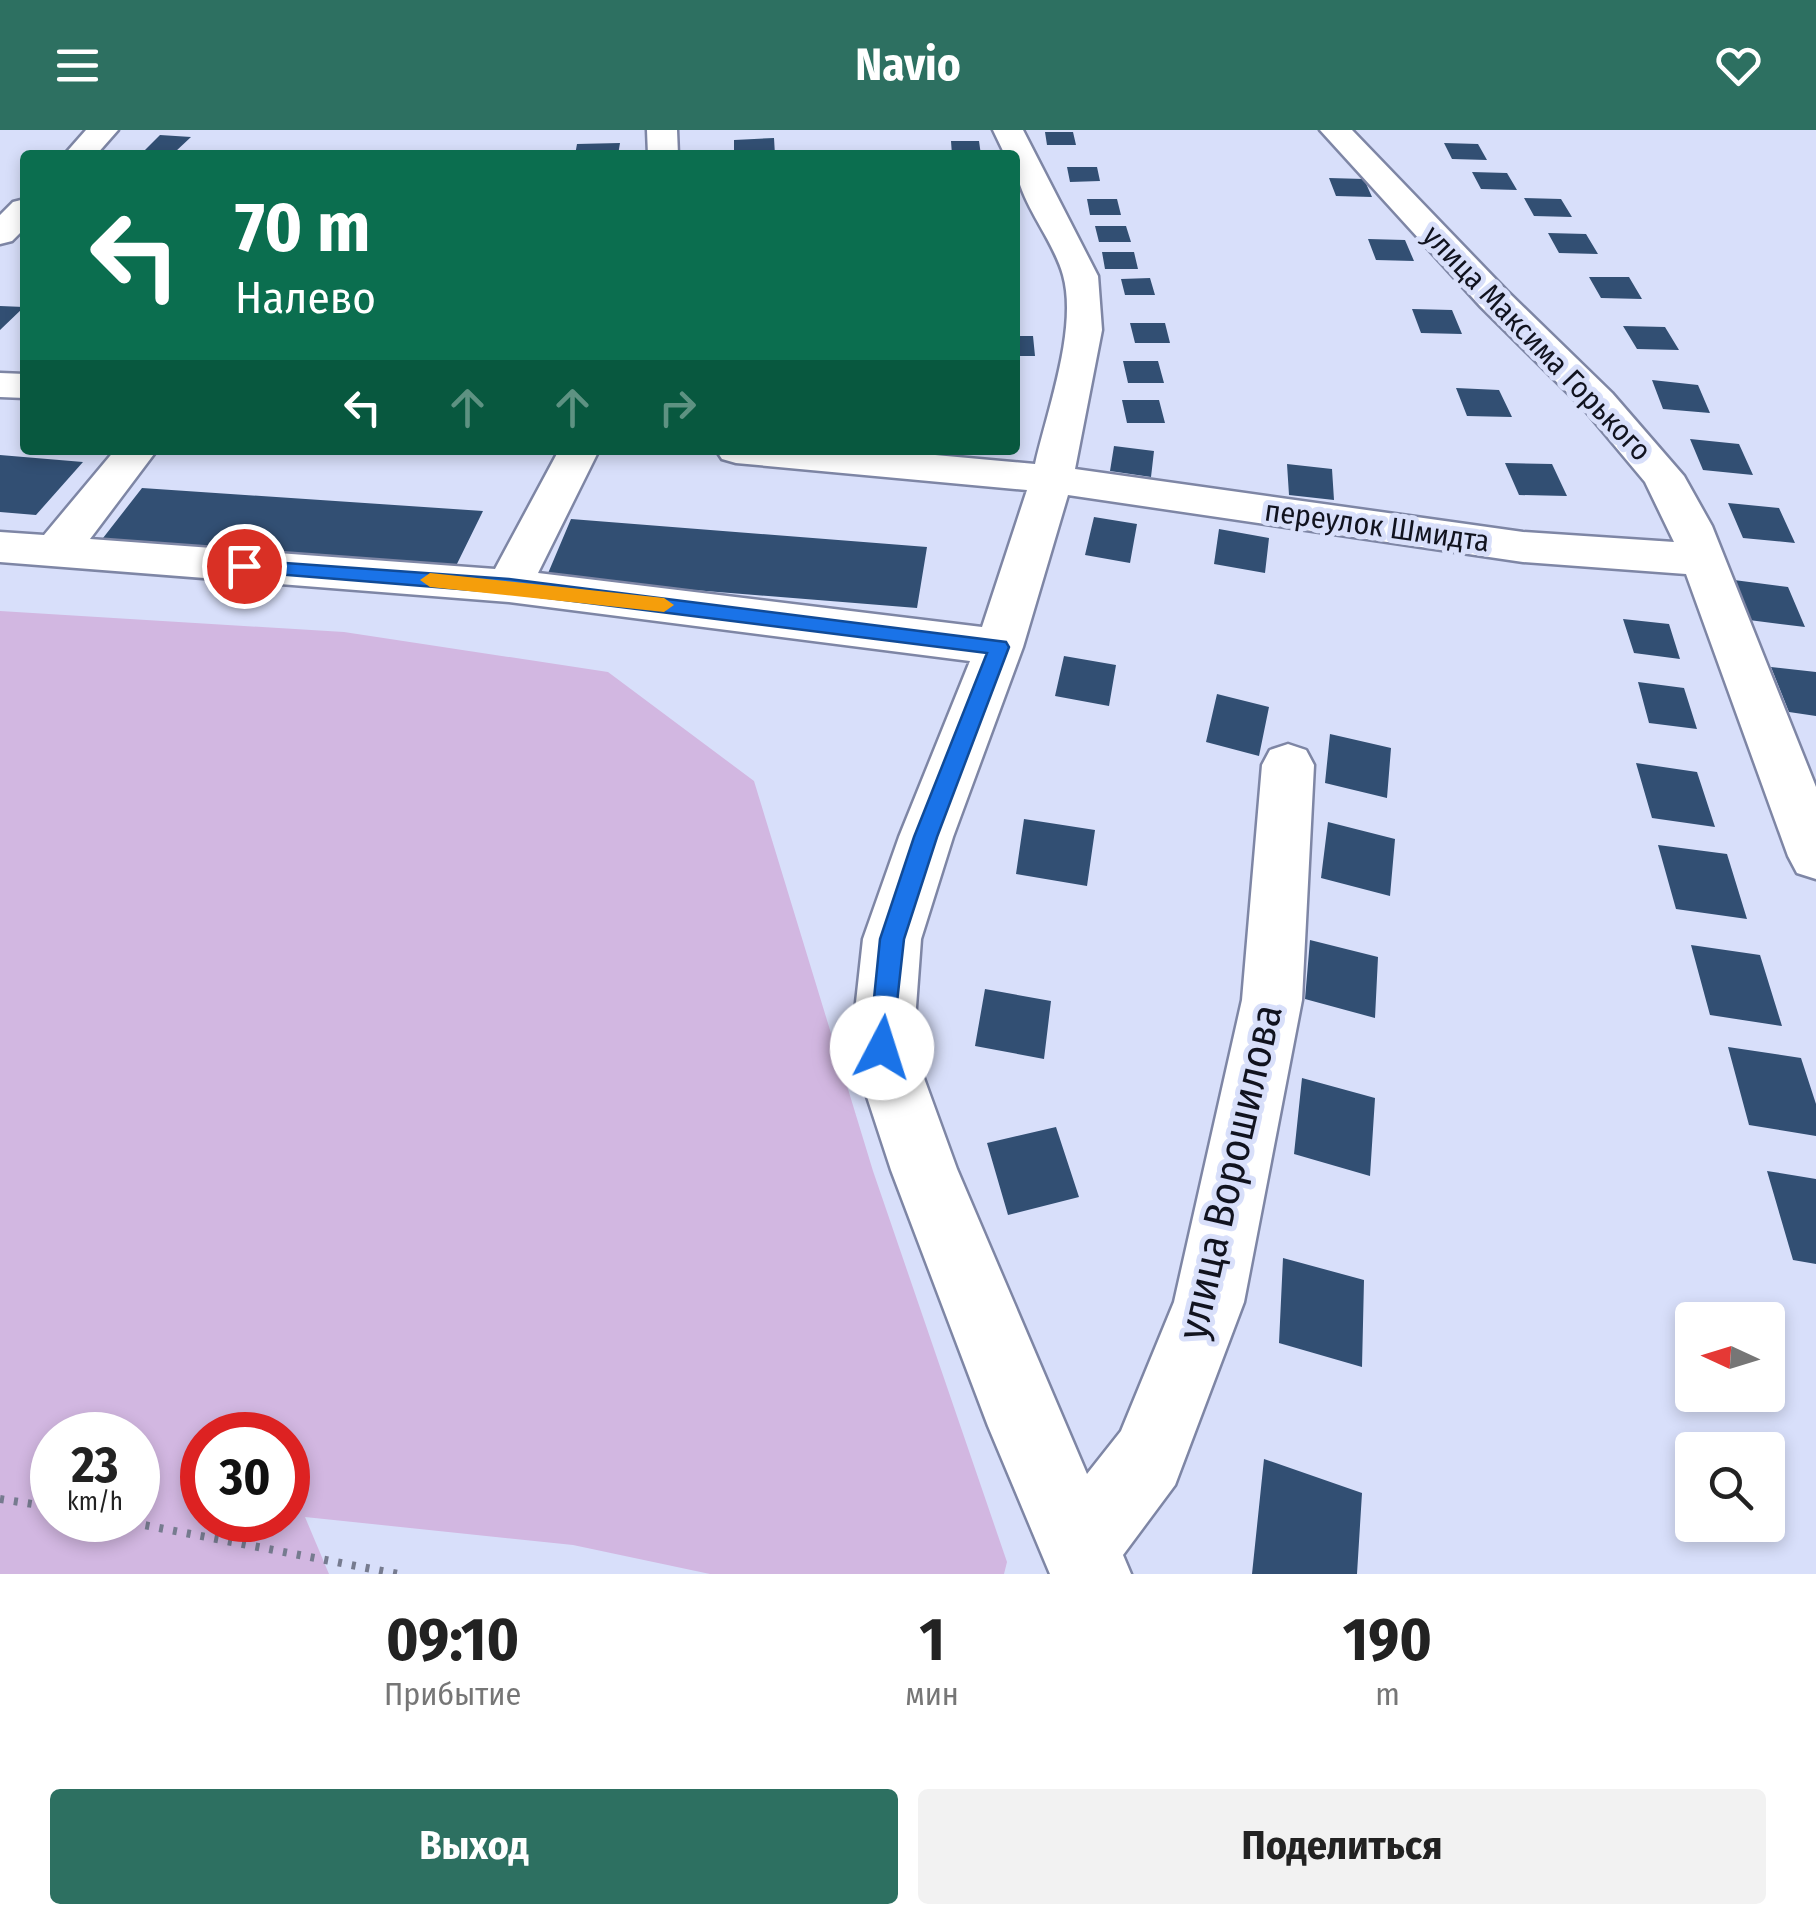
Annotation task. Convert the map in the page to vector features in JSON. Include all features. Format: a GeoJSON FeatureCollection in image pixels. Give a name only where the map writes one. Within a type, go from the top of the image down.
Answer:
{"type":"FeatureCollection","features":[{"type":"Feature","properties":{"kind":"street"},"geometry":{"type":"LineString","coordinates":[[83,150],[104,130]]}},
{"type":"Feature","properties":{"kind":"street","name":"улица Максима Горького"},"geometry":{"type":"LineString","coordinates":[[1334,130],[1494,299],[1598,401],[1664,476],[1703,560],[1816,856]]}},
{"type":"Feature","properties":{"kind":"street"},"geometry":{"type":"LineString","coordinates":[[1020,154],[1081,276],[1084,330],[1052,479],[999,647],[926,837],[892,939],[882,1048],[924,1170],[1085,1561]]}},
{"type":"Feature","properties":{"kind":"street"},"geometry":{"type":"LineString","coordinates":[[0,234],[20,213]]}},
{"type":"Feature","properties":{"kind":"street"},"geometry":{"type":"LineString","coordinates":[[55,552],[132,455]]}},
{"type":"Feature","properties":{"kind":"street"},"geometry":{"type":"LineString","coordinates":[[509,586],[576,455]]}},
{"type":"Feature","properties":{"kind":"street","name":"переулок Шмидта"},"geometry":{"type":"LineString","coordinates":[[790,455],[1052,479],[1523,547],[1703,560]]}},
{"type":"Feature","properties":{"kind":"street"},"geometry":{"type":"LineString","coordinates":[[0,547],[509,586],[999,647]]}},
{"type":"Feature","properties":{"kind":"street","name":"улица Ворошилова"},"geometry":{"type":"LineString","coordinates":[[1085,1561],[1148,1458],[1209,1302],[1272,1000],[1288,765]]}},
{"type":"Feature","properties":{"kind":"path"},"geometry":{"type":"LineString","coordinates":[[0,1499],[30,1504]]}},
{"type":"Feature","properties":{"kind":"path"},"geometry":{"type":"LineString","coordinates":[[160,1528],[398,1574]]}},
{"type":"Feature","properties":{"kind":"shaded area"},"geometry":{"type":"Polygon","coordinates":[[[0,611],[344,632],[608,672],[754,781],[873,1171],[1007,1562],[1004,1574],[710,1574],[573,1545],[310,1518],[310,1412],[180,1412],[180,1542],[310,1542],[310,1529],[329,1574],[0,1574],[0,611]]]}},
{"type":"Feature","properties":{"kind":"building"},"geometry":{"type":"Polygon","coordinates":[[[1045,132],[1073,132],[1076,145],[1047,145],[1045,132]]]}},
{"type":"Feature","properties":{"kind":"building"},"geometry":{"type":"Polygon","coordinates":[[[160,135],[191,137],[177,150],[145,150],[160,135]]]}},
{"type":"Feature","properties":{"kind":"building"},"geometry":{"type":"Polygon","coordinates":[[[774,138],[775,150],[734,150],[734,140],[774,138]]]}},
{"type":"Feature","properties":{"kind":"building"},"geometry":{"type":"Polygon","coordinates":[[[951,141],[979,141],[980,150],[952,150],[951,141]]]}},
{"type":"Feature","properties":{"kind":"building"},"geometry":{"type":"Polygon","coordinates":[[[620,143],[619,150],[576,150],[577,144],[620,143]]]}},
{"type":"Feature","properties":{"kind":"building"},"geometry":{"type":"Polygon","coordinates":[[[1444,143],[1478,144],[1487,160],[1452,159],[1444,143]]]}},
{"type":"Feature","properties":{"kind":"building"},"geometry":{"type":"Polygon","coordinates":[[[1067,167],[1097,167],[1100,181],[1070,182],[1067,167]]]}},
{"type":"Feature","properties":{"kind":"building"},"geometry":{"type":"Polygon","coordinates":[[[1472,172],[1507,173],[1517,190],[1481,189],[1472,172]]]}},
{"type":"Feature","properties":{"kind":"building"},"geometry":{"type":"Polygon","coordinates":[[[1329,178],[1364,179],[1372,197],[1336,196],[1329,178]]]}},
{"type":"Feature","properties":{"kind":"building"},"geometry":{"type":"Polygon","coordinates":[[[1524,198],[1561,199],[1572,217],[1534,216],[1524,198]]]}},
{"type":"Feature","properties":{"kind":"building"},"geometry":{"type":"Polygon","coordinates":[[[1087,199],[1117,199],[1121,215],[1090,215],[1087,199]]]}},
{"type":"Feature","properties":{"kind":"building"},"geometry":{"type":"Polygon","coordinates":[[[1095,226],[1126,226],[1131,242],[1099,242],[1095,226]]]}},
{"type":"Feature","properties":{"kind":"building"},"geometry":{"type":"Polygon","coordinates":[[[1548,233],[1586,234],[1598,254],[1559,253],[1548,233]]]}},
{"type":"Feature","properties":{"kind":"building"},"geometry":{"type":"Polygon","coordinates":[[[1368,239],[1405,240],[1414,261],[1376,260],[1368,239]]]}},
{"type":"Feature","properties":{"kind":"building"},"geometry":{"type":"Polygon","coordinates":[[[1102,252],[1134,252],[1138,269],[1105,269],[1102,252]]]}},
{"type":"Feature","properties":{"kind":"building"},"geometry":{"type":"Polygon","coordinates":[[[1589,277],[1629,277],[1642,299],[1601,298],[1589,277]]]}},
{"type":"Feature","properties":{"kind":"building"},"geometry":{"type":"Polygon","coordinates":[[[1150,278],[1155,295],[1125,295],[1121,279],[1150,278]]]}},
{"type":"Feature","properties":{"kind":"building"},"geometry":{"type":"Polygon","coordinates":[[[0,306],[20,307],[20,311],[0,330],[0,306]]]}},
{"type":"Feature","properties":{"kind":"building"},"geometry":{"type":"Polygon","coordinates":[[[1412,309],[1452,310],[1462,334],[1421,333],[1412,309]]]}},
{"type":"Feature","properties":{"kind":"building"},"geometry":{"type":"Polygon","coordinates":[[[1130,323],[1165,323],[1170,343],[1135,343],[1130,323]]]}},
{"type":"Feature","properties":{"kind":"building"},"geometry":{"type":"Polygon","coordinates":[[[1623,326],[1665,327],[1679,350],[1637,349],[1623,326]]]}},
{"type":"Feature","properties":{"kind":"building"},"geometry":{"type":"Polygon","coordinates":[[[1020,336],[1033,336],[1035,356],[1020,356],[1020,336]]]}},
{"type":"Feature","properties":{"kind":"building"},"geometry":{"type":"Polygon","coordinates":[[[1123,361],[1158,361],[1164,383],[1128,383],[1123,361]]]}},
{"type":"Feature","properties":{"kind":"building"},"geometry":{"type":"Polygon","coordinates":[[[1652,380],[1698,385],[1710,413],[1663,409],[1652,380]]]}},
{"type":"Feature","properties":{"kind":"building"},"geometry":{"type":"Polygon","coordinates":[[[1456,388],[1499,390],[1512,417],[1467,416],[1456,388]]]}},
{"type":"Feature","properties":{"kind":"building"},"geometry":{"type":"Polygon","coordinates":[[[1122,400],[1159,400],[1165,423],[1127,423],[1122,400]]]}},
{"type":"Feature","properties":{"kind":"building"},"geometry":{"type":"Polygon","coordinates":[[[1690,439],[1739,444],[1753,475],[1703,470],[1690,439]]]}},
{"type":"Feature","properties":{"kind":"building"},"geometry":{"type":"Polygon","coordinates":[[[1114,446],[1154,451],[1151,477],[1110,471],[1114,446]]]}},
{"type":"Feature","properties":{"kind":"building"},"geometry":{"type":"Polygon","coordinates":[[[0,455],[83,462],[36,515],[0,512],[0,455]]]}},
{"type":"Feature","properties":{"kind":"building"},"geometry":{"type":"Polygon","coordinates":[[[1505,463],[1552,464],[1567,496],[1519,495],[1505,463]]]}},
{"type":"Feature","properties":{"kind":"building"},"geometry":{"type":"Polygon","coordinates":[[[1287,464],[1332,469],[1334,500],[1289,495],[1287,464]]]}},
{"type":"Feature","properties":{"kind":"building"},"geometry":{"type":"Polygon","coordinates":[[[142,488],[483,511],[453,572],[96,547],[142,488]]]}},
{"type":"Feature","properties":{"kind":"building"},"geometry":{"type":"Polygon","coordinates":[[[1728,503],[1779,508],[1795,543],[1743,538],[1728,503]]]}},
{"type":"Feature","properties":{"kind":"building"},"geometry":{"type":"Polygon","coordinates":[[[1094,517],[1137,524],[1130,563],[1085,555],[1094,517]]]}},
{"type":"Feature","properties":{"kind":"building"},"geometry":{"type":"Polygon","coordinates":[[[571,519],[927,547],[917,608],[546,578],[571,519]]]}},
{"type":"Feature","properties":{"kind":"building"},"geometry":{"type":"Polygon","coordinates":[[[1219,529],[1269,538],[1265,573],[1214,564],[1219,529]]]}},
{"type":"Feature","properties":{"kind":"building"},"geometry":{"type":"Polygon","coordinates":[[[1734,580],[1788,587],[1805,627],[1749,620],[1734,580]]]}},
{"type":"Feature","properties":{"kind":"building"},"geometry":{"type":"Polygon","coordinates":[[[1623,619],[1669,624],[1680,659],[1634,653],[1623,619]]]}},
{"type":"Feature","properties":{"kind":"building"},"geometry":{"type":"Polygon","coordinates":[[[1064,656],[1116,665],[1109,706],[1055,696],[1064,656]]]}},
{"type":"Feature","properties":{"kind":"building"},"geometry":{"type":"Polygon","coordinates":[[[1771,667],[1816,672],[1816,716],[1789,712],[1771,667]]]}},
{"type":"Feature","properties":{"kind":"building"},"geometry":{"type":"Polygon","coordinates":[[[1638,682],[1684,688],[1697,729],[1649,723],[1638,682]]]}},
{"type":"Feature","properties":{"kind":"building"},"geometry":{"type":"Polygon","coordinates":[[[1217,694],[1269,707],[1259,756],[1206,742],[1217,694]]]}},
{"type":"Feature","properties":{"kind":"building"},"geometry":{"type":"Polygon","coordinates":[[[1330,734],[1391,748],[1387,798],[1325,783],[1330,734]]]}},
{"type":"Feature","properties":{"kind":"building"},"geometry":{"type":"Polygon","coordinates":[[[1636,763],[1697,772],[1715,827],[1652,818],[1636,763]]]}},
{"type":"Feature","properties":{"kind":"building"},"geometry":{"type":"Polygon","coordinates":[[[1024,819],[1095,830],[1087,886],[1016,874],[1024,819]]]}},
{"type":"Feature","properties":{"kind":"building"},"geometry":{"type":"Polygon","coordinates":[[[1328,822],[1395,839],[1390,896],[1321,878],[1328,822]]]}},
{"type":"Feature","properties":{"kind":"building"},"geometry":{"type":"Polygon","coordinates":[[[1658,845],[1727,854],[1747,919],[1676,909],[1658,845]]]}},
{"type":"Feature","properties":{"kind":"building"},"geometry":{"type":"Polygon","coordinates":[[[1310,940],[1378,957],[1375,1018],[1305,999],[1310,940]]]}},
{"type":"Feature","properties":{"kind":"building"},"geometry":{"type":"Polygon","coordinates":[[[1691,945],[1760,955],[1782,1026],[1710,1015],[1691,945]]]}},
{"type":"Feature","properties":{"kind":"building"},"geometry":{"type":"Polygon","coordinates":[[[985,989],[1051,1001],[1044,1059],[975,1046],[985,989]]]}},
{"type":"Feature","properties":{"kind":"building"},"geometry":{"type":"Polygon","coordinates":[[[1728,1047],[1801,1058],[1816,1104],[1816,1136],[1749,1125],[1728,1047]]]}},
{"type":"Feature","properties":{"kind":"building"},"geometry":{"type":"Polygon","coordinates":[[[1302,1078],[1375,1098],[1370,1176],[1294,1154],[1302,1078]]]}},
{"type":"Feature","properties":{"kind":"building"},"geometry":{"type":"Polygon","coordinates":[[[1056,1127],[1079,1197],[1008,1215],[987,1143],[1056,1127]]]}},
{"type":"Feature","properties":{"kind":"building"},"geometry":{"type":"Polygon","coordinates":[[[1767,1171],[1816,1179],[1816,1264],[1793,1260],[1767,1171]]]}},
{"type":"Feature","properties":{"kind":"building"},"geometry":{"type":"Polygon","coordinates":[[[1283,1258],[1364,1280],[1362,1367],[1279,1343],[1283,1258]]]}},
{"type":"Feature","properties":{"kind":"building"},"geometry":{"type":"Polygon","coordinates":[[[1264,1459],[1362,1493],[1357,1574],[1252,1574],[1264,1459]]]}},
{"type":"Feature","properties":{"kind":"slow traffic"},"geometry":{"type":"LineString","coordinates":[[430,580],[664,605]]}},
{"type":"Feature","properties":{"kind":"route"},"geometry":{"type":"LineString","coordinates":[[244,566],[509,586],[999,647],[926,837],[892,939],[882,1048]]}}]}
